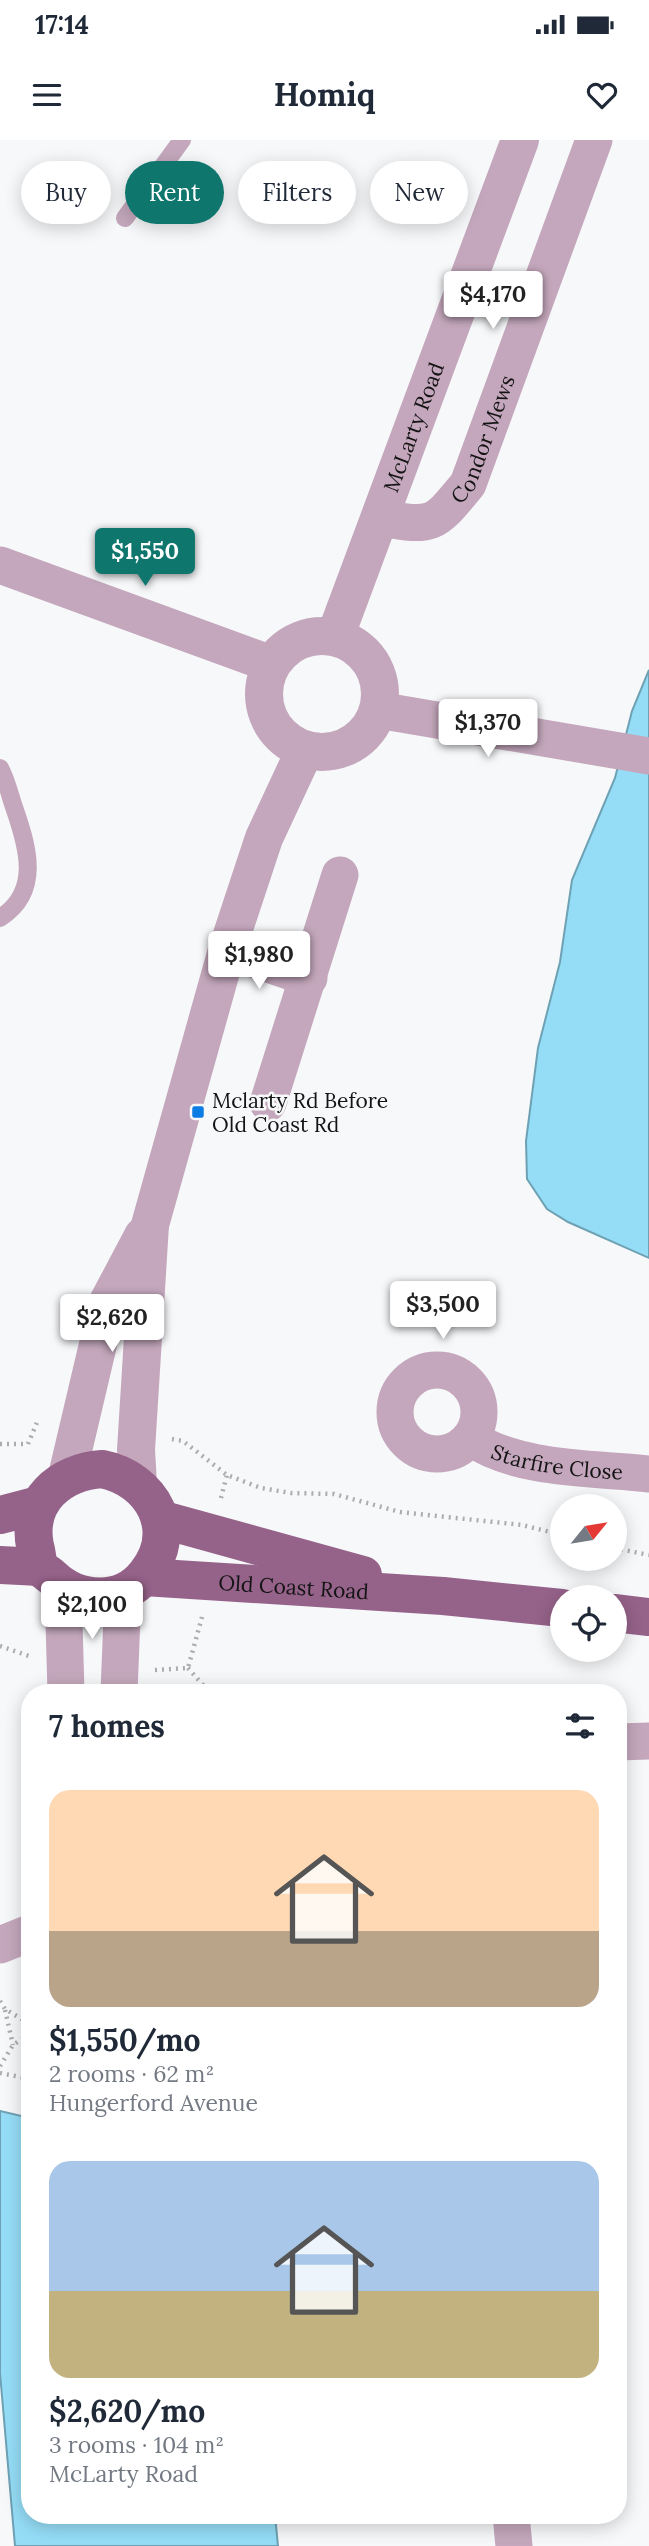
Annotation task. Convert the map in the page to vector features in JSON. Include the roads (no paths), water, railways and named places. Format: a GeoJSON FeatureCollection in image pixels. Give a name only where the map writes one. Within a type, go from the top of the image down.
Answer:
{"type":"FeatureCollection","features":[{"type":"Feature","properties":{"kind":"main road"},"geometry":{"type":"LineString","coordinates":[[52,1578],[33,1533],[39,1505],[55,1484],[67,1476],[102,1469],[116,1472],[138,1483],[156,1507],[160,1519],[160,1544],[153,1564],[134,1584]]}},
{"type":"Feature","properties":{"kind":"main road"},"geometry":{"type":"LineString","coordinates":[[0,1515],[39,1505]]}},
{"type":"Feature","properties":{"kind":"main road","name":"Old Coast Road"},"geometry":{"type":"LineString","coordinates":[[160,1519],[443,1596]]}},
{"type":"Feature","properties":{"kind":"main road","name":"Old Coast Road"},"geometry":{"type":"LineString","coordinates":[[0,1566],[52,1578],[88,1597],[110,1597],[134,1584],[443,1596],[550,1607]]}},
{"type":"Feature","properties":{"kind":"main road"},"geometry":{"type":"LineString","coordinates":[[627,1615],[649,1617]]}},
{"type":"Feature","properties":{"kind":"street","name":"McLarty Road"},"geometry":{"type":"LineString","coordinates":[[335,637],[382,518],[520,140]]}},
{"type":"Feature","properties":{"kind":"street","name":"Condor Mews"},"geometry":{"type":"LineString","coordinates":[[382,518],[418,525],[439,518],[468,484],[594,140]]}},
{"type":"Feature","properties":{"kind":"street"},"geometry":{"type":"LineString","coordinates":[[0,565],[271,664]]}},
{"type":"Feature","properties":{"kind":"street"},"geometry":{"type":"LineString","coordinates":[[316,635],[335,637],[352,644],[366,656],[376,672],[380,691],[378,710],[371,726],[358,740],[342,749],[323,752],[304,750],[289,742],[267,715],[263,698],[271,664],[283,650],[299,640],[316,635]]}},
{"type":"Feature","properties":{"kind":"street"},"geometry":{"type":"LineString","coordinates":[[378,710],[649,757]]}},
{"type":"Feature","properties":{"kind":"street"},"geometry":{"type":"LineString","coordinates":[[138,1483],[137,1432],[150,1225],[227,950],[264,838],[304,750]]}},
{"type":"Feature","properties":{"kind":"street"},"geometry":{"type":"LineString","coordinates":[[268,1103],[340,875]]}},
{"type":"Feature","properties":{"kind":"street"},"geometry":{"type":"LineString","coordinates":[[227,950],[309,978]]}},
{"type":"Feature","properties":{"kind":"street"},"geometry":{"type":"LineString","coordinates":[[67,1476],[108,1302],[150,1225]]}},
{"type":"Feature","properties":{"kind":"street","name":"Starfire Close"},"geometry":{"type":"LineString","coordinates":[[471,1438],[486,1449],[527,1460],[649,1474]]}},
{"type":"Feature","properties":{"kind":"street"},"geometry":{"type":"LineString","coordinates":[[52,1578],[65,1684]]}},
{"type":"Feature","properties":{"kind":"street"},"geometry":{"type":"LineString","coordinates":[[120,1684],[134,1584]]}},
{"type":"Feature","properties":{"kind":"street"},"geometry":{"type":"LineString","coordinates":[[627,1742],[649,1741]]}},
{"type":"Feature","properties":{"kind":"street"},"geometry":{"type":"LineString","coordinates":[[0,1945],[21,1937]]}},
{"type":"Feature","properties":{"kind":"street"},"geometry":{"type":"LineString","coordinates":[[512,2524],[514,2546]]}},
{"type":"Feature","properties":{"kind":"lane"},"geometry":{"type":"LineString","coordinates":[[167,161],[182,140]]}},
{"type":"Feature","properties":{"kind":"lane"},"geometry":{"type":"LineString","coordinates":[[0,768],[25,839],[30,867],[23,895],[0,918]]}},
{"type":"Feature","properties":{"kind":"water"},"geometry":{"type":"Polygon","coordinates":[[[649,670],[649,1258],[568,1222],[547,1209],[527,1179],[526,1141],[538,1048],[560,962],[572,880],[615,778],[632,711],[649,670]]]}},
{"type":"Feature","properties":{"kind":"water"},"geometry":{"type":"Polygon","coordinates":[[[0,2111],[21,2116],[21,2524],[276,2524],[278,2546],[15,2546],[0,2373],[0,2111]]]}},
{"type":"Feature","properties":{"kind":"place","name":"Mclarty Rd Before Old Coast Rd"},"geometry":{"type":"Point","coordinates":[198,1112]}}]}
